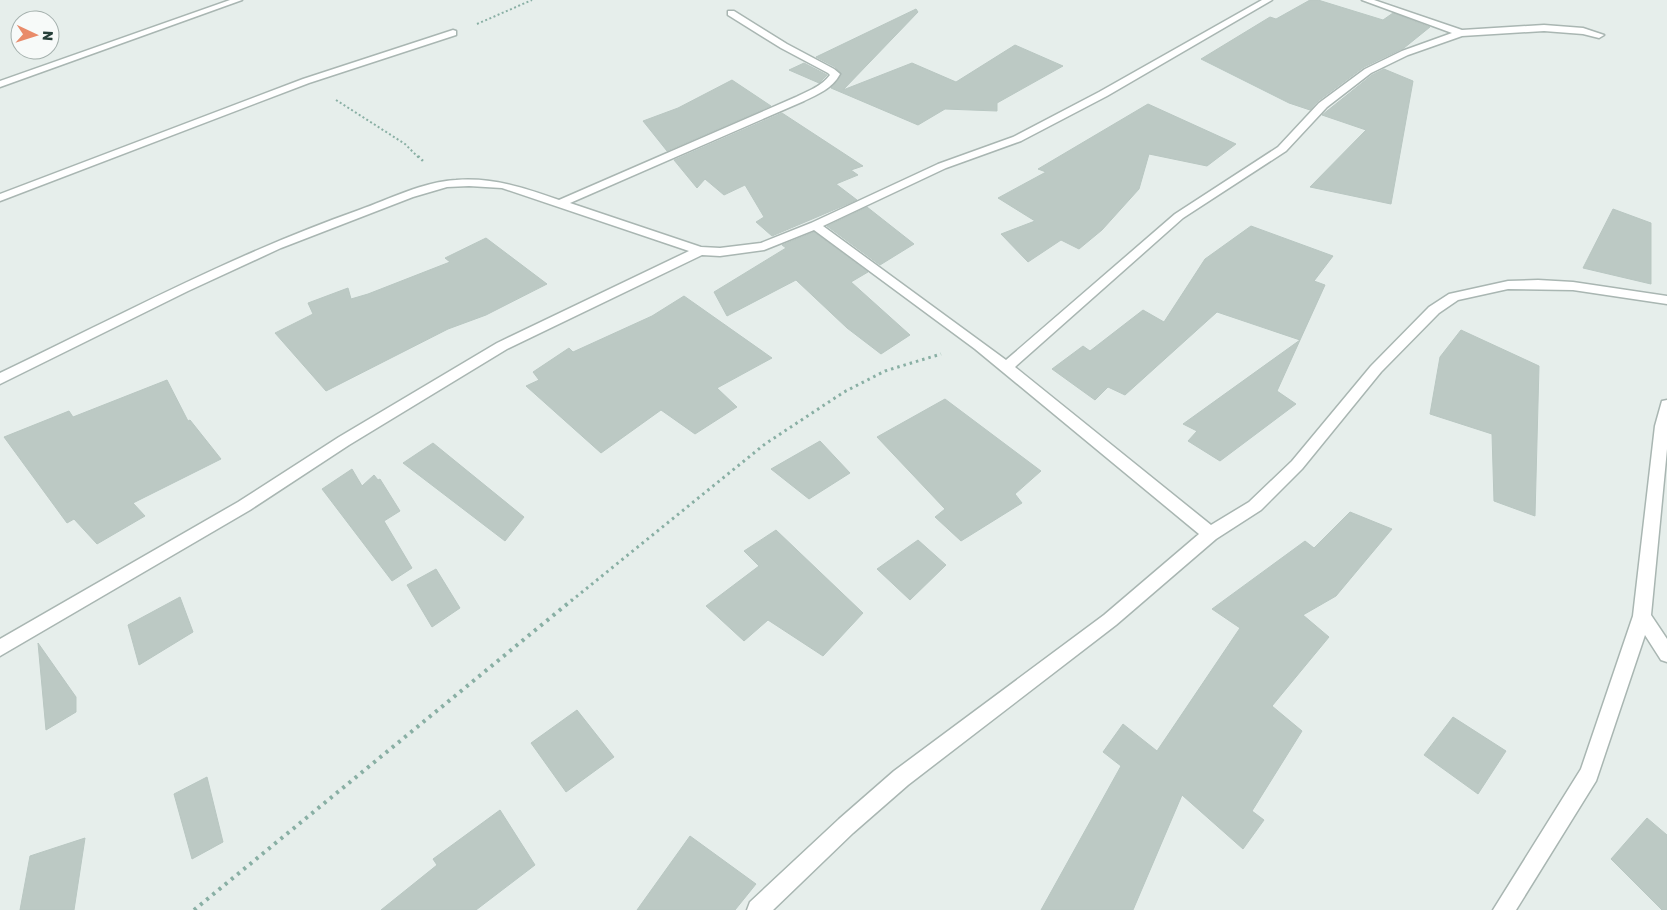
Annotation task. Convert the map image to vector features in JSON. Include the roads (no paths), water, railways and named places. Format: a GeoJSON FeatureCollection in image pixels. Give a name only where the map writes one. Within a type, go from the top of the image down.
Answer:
{"type":"FeatureCollection","features":[{"type":"Feature","properties":{"kind":"lane"},"geometry":{"type":"LineString","coordinates":[[0,84],[238,0]]}},
{"type":"Feature","properties":{"kind":"lane"},"geometry":{"type":"LineString","coordinates":[[0,379],[189,285],[279,244],[329,223],[447,184],[477,183],[504,185],[700,251],[720,252],[764,246],[815,225],[942,166],[1017,139],[1111,90],[1268,0]]}},
{"type":"Feature","properties":{"kind":"lane"},"geometry":{"type":"LineString","coordinates":[[1366,0],[1461,33]]}},
{"type":"Feature","properties":{"kind":"lane"},"geometry":{"type":"LineString","coordinates":[[559,204],[800,99],[822,88],[834,78],[835,74],[831,71],[784,46],[731,13]]}},
{"type":"Feature","properties":{"kind":"lane"},"geometry":{"type":"LineString","coordinates":[[1006,368],[1179,216],[1282,149],[1323,105],[1348,84],[1368,71],[1390,60],[1461,33],[1544,28],[1583,31],[1599,35]]}},
{"type":"Feature","properties":{"kind":"lane"},"geometry":{"type":"LineString","coordinates":[[0,198],[306,81],[453,32]]}},
{"type":"Feature","properties":{"kind":"lane"},"geometry":{"type":"LineString","coordinates":[[815,225],[980,346],[1210,534]]}},
{"type":"Feature","properties":{"kind":"lane"},"geometry":{"type":"LineString","coordinates":[[0,648],[244,506],[344,441],[502,346],[700,251]]}},
{"type":"Feature","properties":{"kind":"lane"},"geometry":{"type":"LineString","coordinates":[[758,910],[846,826],[901,778],[1110,620],[1210,534],[1255,506],[1279,484],[1376,369],[1422,320],[1454,296],[1508,285],[1538,284],[1573,286],[1667,300]]}},
{"type":"Feature","properties":{"kind":"lane"},"geometry":{"type":"LineString","coordinates":[[1504,910],[1589,774],[1642,616],[1662,426],[1667,405]]}},
{"type":"Feature","properties":{"kind":"lane"},"geometry":{"type":"LineString","coordinates":[[1642,616],[1667,654]]}}]}
